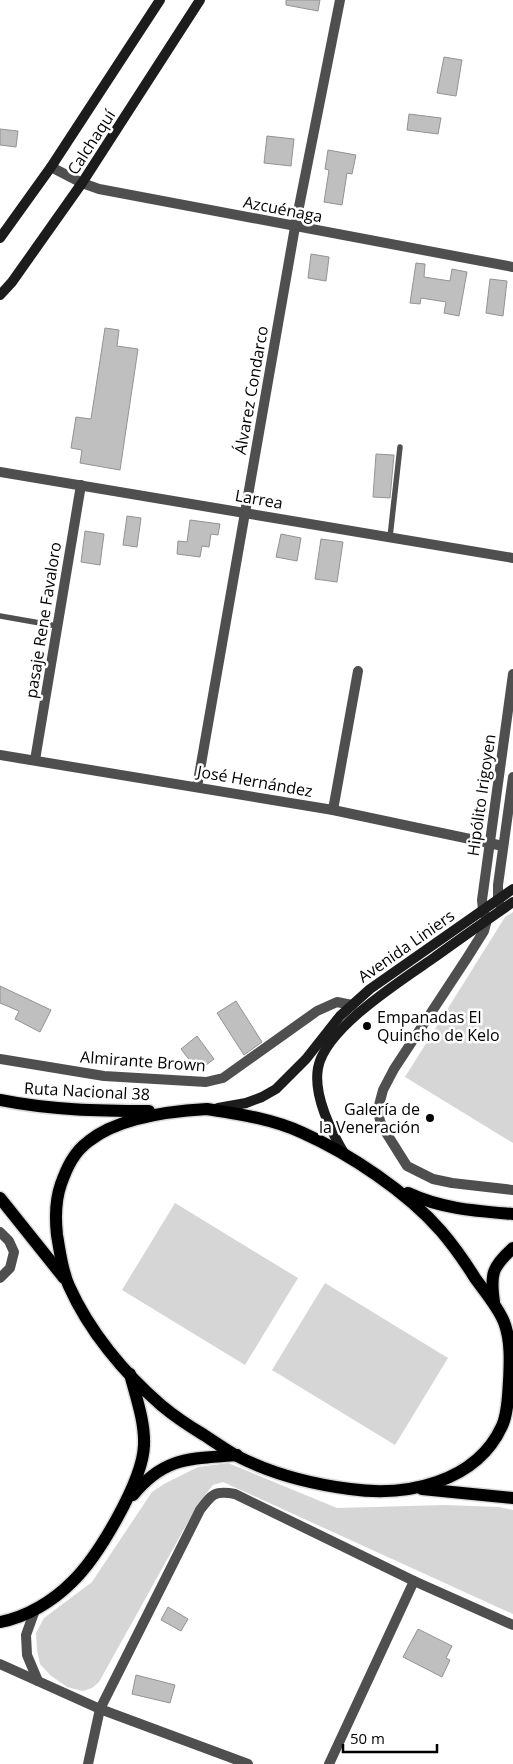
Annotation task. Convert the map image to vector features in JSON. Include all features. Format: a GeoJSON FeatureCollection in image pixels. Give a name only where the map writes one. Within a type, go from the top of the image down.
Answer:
{"type":"FeatureCollection","features":[{"type":"Feature","properties":{"kind":"main road","name":"Calchaquí"},"geometry":{"type":"LineString","coordinates":[[0,238],[51,167],[160,0]]}},
{"type":"Feature","properties":{"kind":"main road","name":"Calchaquí"},"geometry":{"type":"LineString","coordinates":[[0,295],[12,282],[82,183],[200,0]]}},
{"type":"Feature","properties":{"kind":"main road","name":"Avenida Liniers"},"geometry":{"type":"LineString","coordinates":[[327,1039],[352,1005],[370,989],[500,905],[513,889]]}},
{"type":"Feature","properties":{"kind":"main road","name":"Avenida Liniers"},"geometry":{"type":"LineString","coordinates":[[500,905],[513,902]]}},
{"type":"Feature","properties":{"kind":"main road","name":"Avenida Liniers"},"geometry":{"type":"LineString","coordinates":[[327,1039],[351,1021],[373,1000],[485,915]]}},
{"type":"Feature","properties":{"kind":"main road"},"geometry":{"type":"LineString","coordinates":[[68,1284],[60,1252],[55,1217],[57,1195],[65,1171],[75,1154],[91,1139],[122,1124],[172,1111],[207,1109],[262,1097],[276,1089],[327,1039]]}},
{"type":"Feature","properties":{"kind":"main road"},"geometry":{"type":"LineString","coordinates":[[327,1039],[318,1069],[318,1084],[325,1115],[345,1155]]}},
{"type":"Feature","properties":{"kind":"main road","name":"Ruta Nacional 38"},"geometry":{"type":"LineString","coordinates":[[0,1100],[24,1105],[66,1109],[172,1111]]}},
{"type":"Feature","properties":{"kind":"main road"},"geometry":{"type":"LineString","coordinates":[[207,1109],[245,1115],[301,1132],[345,1155],[415,1204],[442,1231],[513,1335]]}},
{"type":"Feature","properties":{"kind":"main road"},"geometry":{"type":"LineString","coordinates":[[389,1185],[437,1204],[458,1209],[513,1214]]}},
{"type":"Feature","properties":{"kind":"main road"},"geometry":{"type":"LineString","coordinates":[[0,1198],[68,1284],[84,1314],[108,1348],[130,1374],[162,1406],[237,1455],[285,1475],[332,1487],[363,1491],[393,1491],[417,1488],[460,1473],[479,1457],[492,1443],[503,1424],[508,1398],[509,1348],[504,1322]]}},
{"type":"Feature","properties":{"kind":"main road"},"geometry":{"type":"LineString","coordinates":[[494,1307],[492,1285],[494,1270],[500,1260],[513,1248]]}},
{"type":"Feature","properties":{"kind":"main road"},"geometry":{"type":"LineString","coordinates":[[122,1509],[140,1465],[144,1445],[142,1426],[130,1374]]}},
{"type":"Feature","properties":{"kind":"main road"},"geometry":{"type":"LineString","coordinates":[[0,1622],[35,1610],[54,1598],[80,1574],[122,1509],[145,1480],[174,1462],[237,1455]]}},
{"type":"Feature","properties":{"kind":"main road"},"geometry":{"type":"LineString","coordinates":[[417,1488],[513,1498]]}},
{"type":"Feature","properties":{"kind":"street","name":"Álvarez Condarco"},"geometry":{"type":"LineString","coordinates":[[197,786],[295,227],[340,0]]}},
{"type":"Feature","properties":{"kind":"street","name":"Azcuénaga"},"geometry":{"type":"LineString","coordinates":[[51,167],[82,183],[99,189],[513,267]]}},
{"type":"Feature","properties":{"kind":"street","name":"Larrea"},"geometry":{"type":"LineString","coordinates":[[0,472],[513,558]]}},
{"type":"Feature","properties":{"kind":"street","name":"pasaje Rene Favaloro"},"geometry":{"type":"LineString","coordinates":[[35,760],[80,486]]}},
{"type":"Feature","properties":{"kind":"street"},"geometry":{"type":"LineString","coordinates":[[333,810],[358,671]]}},
{"type":"Feature","properties":{"kind":"street","name":"Hipólito Irigoyen"},"geometry":{"type":"LineString","coordinates":[[485,915],[482,900],[513,674]]}},
{"type":"Feature","properties":{"kind":"street","name":"José Hernández"},"geometry":{"type":"LineString","coordinates":[[0,755],[197,786],[333,810],[503,846]]}},
{"type":"Feature","properties":{"kind":"street","name":"Hipólito Irigoyen"},"geometry":{"type":"LineString","coordinates":[[500,905],[498,885],[513,778]]}},
{"type":"Feature","properties":{"kind":"street"},"geometry":{"type":"LineString","coordinates":[[485,915],[484,931],[394,1069],[383,1090],[378,1109],[380,1121],[395,1150],[407,1166],[413,1170],[433,1179],[452,1183],[513,1190]]}},
{"type":"Feature","properties":{"kind":"street","name":"Almirante Brown"},"geometry":{"type":"LineString","coordinates":[[0,1059],[104,1076],[206,1082],[222,1078],[317,1010],[337,1002],[352,1005]]}},
{"type":"Feature","properties":{"kind":"street"},"geometry":{"type":"LineString","coordinates":[[0,1232],[9,1241],[14,1252],[10,1268],[0,1278]]}},
{"type":"Feature","properties":{"kind":"street"},"geometry":{"type":"LineString","coordinates":[[88,1764],[100,1709],[200,1510],[210,1496],[221,1491],[236,1494],[414,1581],[513,1625]]}},
{"type":"Feature","properties":{"kind":"street"},"geometry":{"type":"LineString","coordinates":[[329,1764],[414,1581]]}},
{"type":"Feature","properties":{"kind":"street"},"geometry":{"type":"LineString","coordinates":[[35,1610],[26,1635],[27,1654],[38,1681]]}},
{"type":"Feature","properties":{"kind":"street"},"geometry":{"type":"LineString","coordinates":[[0,1664],[100,1709],[248,1764]]}},
{"type":"Feature","properties":{"kind":"lane"},"geometry":{"type":"LineString","coordinates":[[390,537],[400,447]]}},
{"type":"Feature","properties":{"kind":"lane"},"geometry":{"type":"LineString","coordinates":[[0,616],[57,626]]}},
{"type":"Feature","properties":{"kind":"shaded area"},"geometry":{"type":"Polygon","coordinates":[[[513,912],[513,1143],[405,1077],[505,917],[513,912]]]}},
{"type":"Feature","properties":{"kind":"shaded area"},"geometry":{"type":"Polygon","coordinates":[[[175,1203],[298,1278],[245,1365],[122,1290],[175,1203]]]}},
{"type":"Feature","properties":{"kind":"shaded area"},"geometry":{"type":"Polygon","coordinates":[[[325,1283],[448,1358],[395,1445],[272,1370],[325,1283]]]}},
{"type":"Feature","properties":{"kind":"shaded area"},"geometry":{"type":"Polygon","coordinates":[[[228,1463],[337,1508],[445,1505],[499,1507],[513,1510],[513,1614],[223,1482],[213,1485],[198,1504],[99,1682],[92,1688],[83,1691],[67,1687],[50,1675],[40,1664],[37,1650],[36,1633],[44,1618],[92,1582],[152,1492],[198,1467],[228,1463]]]}},
{"type":"Feature","properties":{"kind":"building"},"geometry":{"type":"Polygon","coordinates":[[[286,0],[320,0],[318,11],[286,5],[286,0]]]}},
{"type":"Feature","properties":{"kind":"building"},"geometry":{"type":"Polygon","coordinates":[[[444,57],[462,60],[456,96],[437,93],[444,57]]]}},
{"type":"Feature","properties":{"kind":"building"},"geometry":{"type":"Polygon","coordinates":[[[409,114],[441,118],[438,134],[407,130],[409,114]]]}},
{"type":"Feature","properties":{"kind":"building"},"geometry":{"type":"Polygon","coordinates":[[[0,129],[18,131],[16,147],[0,145],[0,129]]]}},
{"type":"Feature","properties":{"kind":"building"},"geometry":{"type":"Polygon","coordinates":[[[267,136],[294,139],[291,166],[264,163],[267,136]]]}},
{"type":"Feature","properties":{"kind":"building"},"geometry":{"type":"Polygon","coordinates":[[[328,150],[356,155],[352,174],[347,173],[342,205],[324,202],[329,170],[325,169],[328,150]]]}},
{"type":"Feature","properties":{"kind":"building"},"geometry":{"type":"Polygon","coordinates":[[[311,254],[329,257],[326,281],[308,278],[311,254]]]}},
{"type":"Feature","properties":{"kind":"building"},"geometry":{"type":"Polygon","coordinates":[[[416,263],[425,264],[424,277],[450,281],[452,269],[467,272],[459,316],[444,313],[446,302],[421,298],[420,304],[410,303],[416,263]]]}},
{"type":"Feature","properties":{"kind":"building"},"geometry":{"type":"Polygon","coordinates":[[[490,279],[507,281],[503,316],[486,313],[490,279]]]}},
{"type":"Feature","properties":{"kind":"building"},"geometry":{"type":"Polygon","coordinates":[[[105,328],[119,330],[117,346],[138,349],[120,470],[80,463],[82,450],[71,448],[76,417],[91,419],[105,328]]]}},
{"type":"Feature","properties":{"kind":"building"},"geometry":{"type":"Polygon","coordinates":[[[376,454],[394,455],[390,498],[373,497],[376,454]]]}},
{"type":"Feature","properties":{"kind":"building"},"geometry":{"type":"Polygon","coordinates":[[[127,516],[141,518],[137,547],[123,545],[127,516]]]}},
{"type":"Feature","properties":{"kind":"building"},"geometry":{"type":"Polygon","coordinates":[[[190,520],[220,524],[218,535],[211,534],[209,547],[202,546],[200,557],[177,554],[178,541],[187,542],[190,520]]]}},
{"type":"Feature","properties":{"kind":"building"},"geometry":{"type":"Polygon","coordinates":[[[85,531],[104,534],[100,565],[81,562],[85,531]]]}},
{"type":"Feature","properties":{"kind":"building"},"geometry":{"type":"Polygon","coordinates":[[[281,534],[301,538],[297,561],[276,557],[281,534]]]}},
{"type":"Feature","properties":{"kind":"building"},"geometry":{"type":"Polygon","coordinates":[[[321,539],[343,542],[337,582],[315,579],[321,539]]]}},
{"type":"Feature","properties":{"kind":"building"},"geometry":{"type":"Polygon","coordinates":[[[0,986],[51,1010],[40,1032],[15,1019],[19,1011],[0,1003],[0,986]]]}},
{"type":"Feature","properties":{"kind":"building"},"geometry":{"type":"Polygon","coordinates":[[[236,1001],[262,1042],[244,1055],[217,1013],[236,1001]]]}},
{"type":"Feature","properties":{"kind":"building"},"geometry":{"type":"Polygon","coordinates":[[[197,1036],[214,1059],[198,1071],[181,1049],[197,1036]]]}},
{"type":"Feature","properties":{"kind":"building"},"geometry":{"type":"Polygon","coordinates":[[[168,1607],[188,1619],[181,1631],[161,1620],[168,1607]]]}},
{"type":"Feature","properties":{"kind":"building"},"geometry":{"type":"Polygon","coordinates":[[[418,1629],[452,1646],[446,1658],[450,1660],[442,1677],[403,1657],[418,1629]]]}},
{"type":"Feature","properties":{"kind":"building"},"geometry":{"type":"Polygon","coordinates":[[[136,1675],[175,1685],[170,1703],[132,1694],[136,1675]]]}},
{"type":"Feature","properties":{"kind":"place","name":"Empanadas El Quincho de Kelo"},"geometry":{"type":"Point","coordinates":[367,1026]}},
{"type":"Feature","properties":{"kind":"place","name":"Galería de la Veneración"},"geometry":{"type":"Point","coordinates":[430,1118]}}]}
